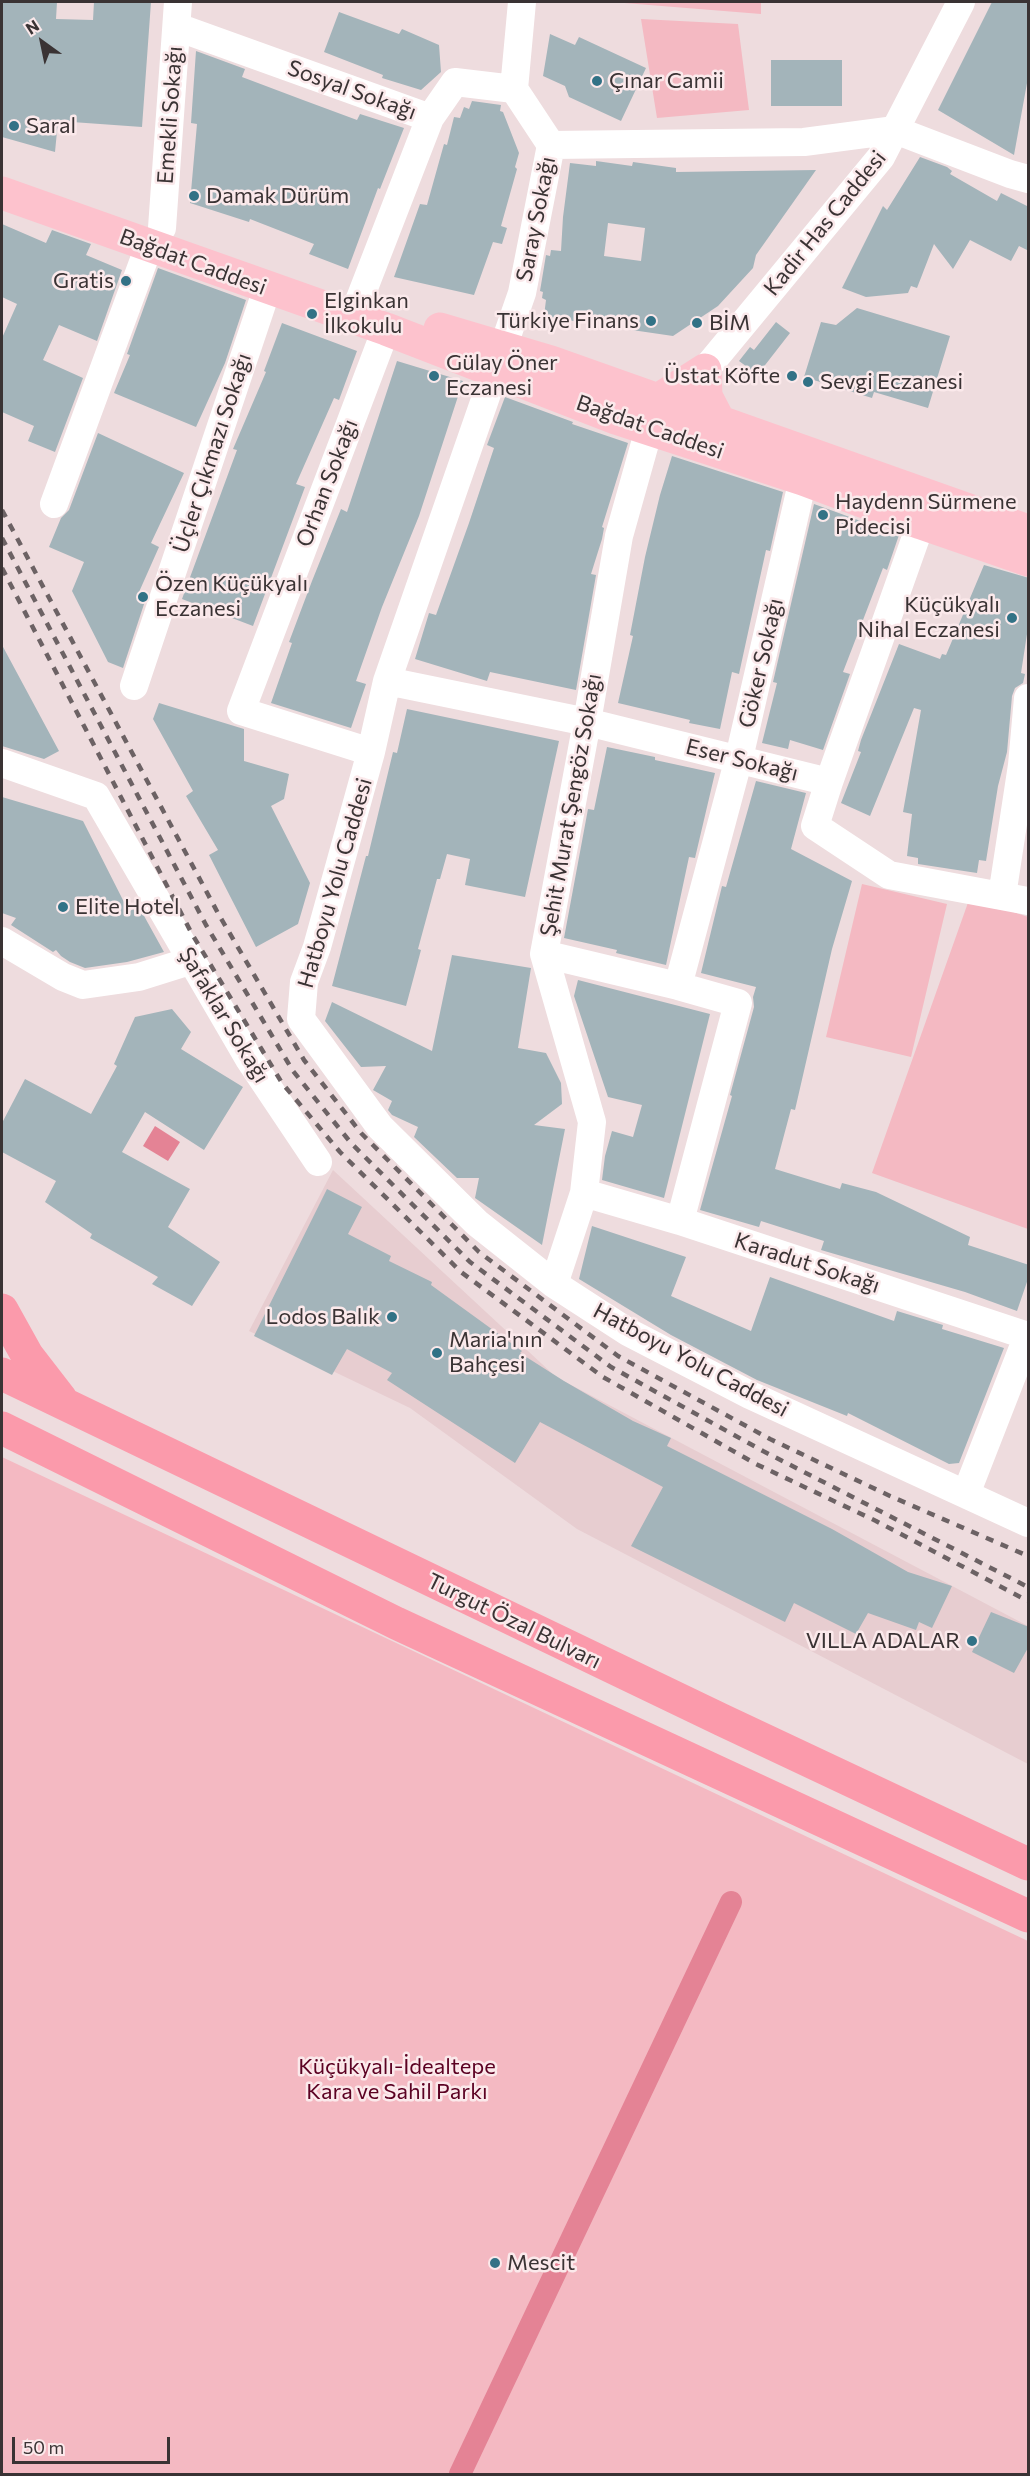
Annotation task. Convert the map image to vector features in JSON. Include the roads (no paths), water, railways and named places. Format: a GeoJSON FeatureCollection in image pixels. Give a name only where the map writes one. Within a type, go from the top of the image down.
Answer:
{"type":"FeatureCollection","features":[{"type":"Feature","properties":{"kind":"highway"},"geometry":{"type":"LineString","coordinates":[[2,1310],[27,1355],[66,1405]]}},
{"type":"Feature","properties":{"kind":"highway","name":"Turgut Özal Bulvarı"},"geometry":{"type":"LineString","coordinates":[[2,1374],[722,1720],[1029,1864]]}},
{"type":"Feature","properties":{"kind":"highway"},"geometry":{"type":"LineString","coordinates":[[2,1428],[386,1618],[1029,1916]]}},
{"type":"Feature","properties":{"kind":"main road","name":"Bağdat Caddesi"},"geometry":{"type":"LineString","coordinates":[[2,171],[156,237],[267,289],[386,329],[498,358],[654,414],[803,478],[921,523],[1029,560]]}},
{"type":"Feature","properties":{"kind":"main road","name":"Bağdat Caddesi"},"geometry":{"type":"LineString","coordinates":[[2,193],[278,269],[428,325],[498,358]]}},
{"type":"Feature","properties":{"kind":"main road"},"geometry":{"type":"LineString","coordinates":[[654,414],[705,370]]}},
{"type":"Feature","properties":{"kind":"main road"},"geometry":{"type":"LineString","coordinates":[[705,370],[706,396],[720,423]]}},
{"type":"Feature","properties":{"kind":"main road","name":"Bağdat Caddesi"},"geometry":{"type":"LineString","coordinates":[[654,414],[720,423],[1029,531]]}},
{"type":"Feature","properties":{"kind":"street"},"geometry":{"type":"LineString","coordinates":[[514,89],[522,2]]}},
{"type":"Feature","properties":{"kind":"street","name":"Kadir Has Caddesi"},"geometry":{"type":"LineString","coordinates":[[705,370],[881,157],[961,2]]}},
{"type":"Feature","properties":{"kind":"street","name":"Sosyal Sokağı"},"geometry":{"type":"LineString","coordinates":[[177,14],[430,118],[455,82],[514,89]]}},
{"type":"Feature","properties":{"kind":"street","name":"Emekli Sokağı"},"geometry":{"type":"LineString","coordinates":[[54,504],[156,237],[177,14]]}},
{"type":"Feature","properties":{"kind":"street","name":"Saray Sokağı"},"geometry":{"type":"LineString","coordinates":[[498,358],[522,293],[550,145],[514,89]]}},
{"type":"Feature","properties":{"kind":"street"},"geometry":{"type":"LineString","coordinates":[[359,301],[430,118]]}},
{"type":"Feature","properties":{"kind":"street"},"geometry":{"type":"LineString","coordinates":[[550,145],[804,142],[895,130],[1010,174],[1029,178]]}},
{"type":"Feature","properties":{"kind":"street","name":"Üçler Çıkmazı Sokağı"},"geometry":{"type":"LineString","coordinates":[[134,686],[267,289]]}},
{"type":"Feature","properties":{"kind":"street","name":"Orhan Sokağı"},"geometry":{"type":"LineString","coordinates":[[371,752],[241,711],[386,329]]}},
{"type":"Feature","properties":{"kind":"street","name":"Hatboyu Yolu Caddesi"},"geometry":{"type":"LineString","coordinates":[[498,358],[387,681],[371,752],[317,947],[304,982],[301,1019],[380,1127],[477,1223],[554,1284],[628,1332],[750,1395],[1029,1523]]}},
{"type":"Feature","properties":{"kind":"street","name":"Şehit Murat Şengöz Sokağı"},"geometry":{"type":"LineString","coordinates":[[554,1284],[584,1193],[592,1122],[544,954],[619,536],[654,414]]}},
{"type":"Feature","properties":{"kind":"street","name":"Göker Sokağı"},"geometry":{"type":"LineString","coordinates":[[678,986],[739,759],[803,478]]}},
{"type":"Feature","properties":{"kind":"street","name":"Eser Sokağı"},"geometry":{"type":"LineString","coordinates":[[387,681],[587,722],[829,782],[921,523]]}},
{"type":"Feature","properties":{"kind":"street"},"geometry":{"type":"LineString","coordinates":[[829,782],[815,826],[889,875],[1015,898],[1022,765],[1029,698]]}},
{"type":"Feature","properties":{"kind":"street","name":"Şafaklar Sokağı"},"geometry":{"type":"LineString","coordinates":[[2,763],[96,796],[249,1059],[318,1162]]}},
{"type":"Feature","properties":{"kind":"street"},"geometry":{"type":"LineString","coordinates":[[2,941],[63,977],[83,984],[139,977],[190,961]]}},
{"type":"Feature","properties":{"kind":"street"},"geometry":{"type":"LineString","coordinates":[[544,954],[738,1003],[680,1221]]}},
{"type":"Feature","properties":{"kind":"street","name":"Karadut Sokağı"},"geometry":{"type":"LineString","coordinates":[[584,1193],[680,1221],[1028,1336]]}},
{"type":"Feature","properties":{"kind":"street"},"geometry":{"type":"LineString","coordinates":[[966,1494],[1028,1336]]}},
{"type":"Feature","properties":{"kind":"waterway"},"geometry":{"type":"LineString","coordinates":[[460,2474],[731,1902]]}},
{"type":"Feature","properties":{"kind":"railway"},"geometry":{"type":"LineString","coordinates":[[2,510],[219,915],[304,1060],[361,1133],[479,1252],[618,1356],[770,1439],[890,1496],[1028,1556]]}},
{"type":"Feature","properties":{"kind":"railway"},"geometry":{"type":"LineString","coordinates":[[2,538],[206,925],[293,1071],[351,1143],[470,1262],[611,1367],[763,1451],[1028,1587]]}},
{"type":"Feature","properties":{"kind":"railway"},"geometry":{"type":"LineString","coordinates":[[2,568],[192,934],[282,1083],[340,1152],[461,1272],[603,1377],[756,1464],[876,1521],[1028,1601]]}},
{"type":"Feature","properties":{"kind":"place","name":"Çınar Camii"},"geometry":{"type":"Point","coordinates":[597,81]}},
{"type":"Feature","properties":{"kind":"place","name":"Saral"},"geometry":{"type":"Point","coordinates":[14,126]}},
{"type":"Feature","properties":{"kind":"place","name":"Damak Dürüm"},"geometry":{"type":"Point","coordinates":[194,196]}},
{"type":"Feature","properties":{"kind":"place","name":"Gratis"},"geometry":{"type":"Point","coordinates":[126,281]}},
{"type":"Feature","properties":{"kind":"place","name":"Elginkan İlkokulu"},"geometry":{"type":"Point","coordinates":[312,314]}},
{"type":"Feature","properties":{"kind":"place","name":"Türkiye Finans"},"geometry":{"type":"Point","coordinates":[651,321]}},
{"type":"Feature","properties":{"kind":"place","name":"BİM"},"geometry":{"type":"Point","coordinates":[697,323]}},
{"type":"Feature","properties":{"kind":"place","name":"Gülay Öner Eczanesi"},"geometry":{"type":"Point","coordinates":[434,376]}},
{"type":"Feature","properties":{"kind":"place","name":"Üstat Köfte"},"geometry":{"type":"Point","coordinates":[792,376]}},
{"type":"Feature","properties":{"kind":"place","name":"Sevgi Eczanesi"},"geometry":{"type":"Point","coordinates":[808,382]}},
{"type":"Feature","properties":{"kind":"place","name":"Haydenn Sürmene Pidecisi"},"geometry":{"type":"Point","coordinates":[823,515]}},
{"type":"Feature","properties":{"kind":"place","name":"Özen Küçükyalı Eczanesi"},"geometry":{"type":"Point","coordinates":[143,597]}},
{"type":"Feature","properties":{"kind":"place","name":"Küçükyalı Nihal Eczanesi"},"geometry":{"type":"Point","coordinates":[1012,618]}},
{"type":"Feature","properties":{"kind":"place","name":"Elite Hotel"},"geometry":{"type":"Point","coordinates":[63,907]}},
{"type":"Feature","properties":{"kind":"place","name":"Lodos Balık"},"geometry":{"type":"Point","coordinates":[392,1317]}},
{"type":"Feature","properties":{"kind":"place","name":"Maria'nın Bahçesi"},"geometry":{"type":"Point","coordinates":[437,1353]}},
{"type":"Feature","properties":{"kind":"place","name":"VILLA ADALAR"},"geometry":{"type":"Point","coordinates":[972,1641]}},
{"type":"Feature","properties":{"kind":"place","name":"Mescit"},"geometry":{"type":"Point","coordinates":[495,2263]}},
{"type":"Feature","properties":{"kind":"park label","name":"Küçükyalı-İdealtepe Kara ve Sahil Parkı"},"geometry":{"type":"Point","coordinates":[397,2080]}}]}
